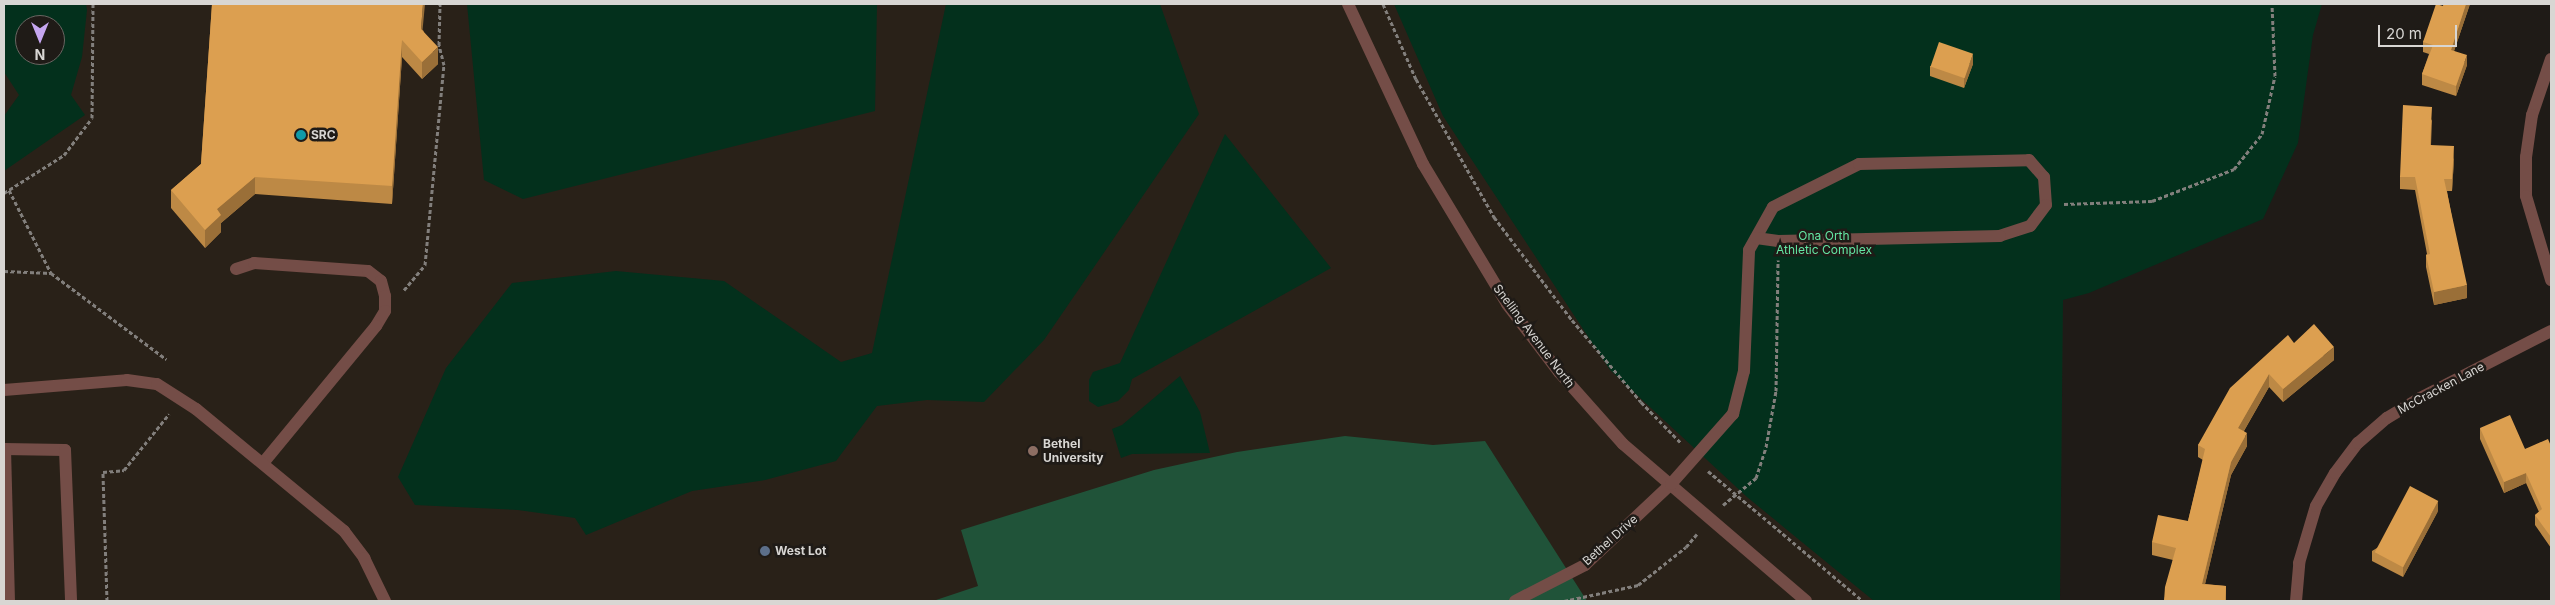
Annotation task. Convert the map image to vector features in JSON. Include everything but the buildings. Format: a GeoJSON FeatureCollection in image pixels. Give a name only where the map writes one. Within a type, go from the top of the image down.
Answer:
{"type":"FeatureCollection","features":[{"type":"Feature","properties":{"kind":"street","name":"Snelling Avenue North"},"geometry":{"type":"LineString","coordinates":[[1348,4],[1422,164],[1507,304],[1560,372],[1622,444],[1806,601]]}},
{"type":"Feature","properties":{"kind":"street"},"geometry":{"type":"LineString","coordinates":[[2551,60],[2532,115],[2526,157],[2526,196],[2551,280]]}},
{"type":"Feature","properties":{"kind":"street","name":"Bethel Drive"},"geometry":{"type":"LineString","coordinates":[[1516,601],[1584,565],[1671,484],[1732,414],[1744,371],[1749,250],[1773,208],[1859,164],[2029,160],[2044,177],[2046,205]]}},
{"type":"Feature","properties":{"kind":"street"},"geometry":{"type":"LineString","coordinates":[[1756,238],[1778,241],[2000,236],[2030,226],[2046,205]]}},
{"type":"Feature","properties":{"kind":"street"},"geometry":{"type":"LineString","coordinates":[[236,269],[254,263],[368,271],[381,281],[385,311],[263,463]]}},
{"type":"Feature","properties":{"kind":"street","name":"McCracken Lane"},"geometry":{"type":"LineString","coordinates":[[2296,601],[2299,563],[2316,506],[2335,473],[2358,443],[2387,418],[2420,398],[2551,331]]}},
{"type":"Feature","properties":{"kind":"street"},"geometry":{"type":"LineString","coordinates":[[4,390],[140,380],[157,384],[181,399],[263,463],[344,532],[364,558],[385,601]]}},
{"type":"Feature","properties":{"kind":"street"},"geometry":{"type":"LineString","coordinates":[[9,601],[4,450],[65,450],[71,601]]}},
{"type":"Feature","properties":{"kind":"path"},"geometry":{"type":"LineString","coordinates":[[4,193],[64,155],[92,118],[93,4]]}},
{"type":"Feature","properties":{"kind":"path"},"geometry":{"type":"LineString","coordinates":[[385,311],[425,265],[444,65],[439,45],[440,4]]}},
{"type":"Feature","properties":{"kind":"path"},"geometry":{"type":"LineString","coordinates":[[1383,4],[1416,79],[1494,217],[1572,320],[1641,402],[1676,437]]}},
{"type":"Feature","properties":{"kind":"path"},"geometry":{"type":"LineString","coordinates":[[2046,205],[2152,201],[2234,169],[2262,134],[2273,86],[2272,4]]}},
{"type":"Feature","properties":{"kind":"path"},"geometry":{"type":"LineString","coordinates":[[10,190],[51,273],[166,359]]}},
{"type":"Feature","properties":{"kind":"path"},"geometry":{"type":"LineString","coordinates":[[1778,241],[1776,392],[1766,447],[1756,478],[1732,495],[1863,601]]}},
{"type":"Feature","properties":{"kind":"path"},"geometry":{"type":"LineString","coordinates":[[4,271],[51,273]]}},
{"type":"Feature","properties":{"kind":"path"},"geometry":{"type":"LineString","coordinates":[[107,601],[103,472],[124,470],[181,399]]}},
{"type":"Feature","properties":{"kind":"path"},"geometry":{"type":"LineString","coordinates":[[1564,601],[1638,585],[1686,547]]}},
{"type":"Feature","properties":{"kind":"shaded area","name":"Bethel University"},"geometry":{"type":"Polygon","coordinates":[[[4,4],[1936,4],[2063,300],[2060,601],[4,601],[4,4]]]}},
{"type":"Feature","properties":{"kind":"green space"},"geometry":{"type":"Polygon","coordinates":[[[4,4],[86,4],[82,57],[71,95],[85,115],[4,171],[4,116],[19,95],[4,72],[4,4]]]}},
{"type":"Feature","properties":{"kind":"green space"},"geometry":{"type":"Polygon","coordinates":[[[467,4],[877,4],[875,111],[523,199],[484,180],[467,4]]]}},
{"type":"Feature","properties":{"kind":"green space"},"geometry":{"type":"Polygon","coordinates":[[[946,4],[1160,4],[1199,114],[1044,340],[984,402],[927,400],[877,406],[836,461],[765,480],[692,491],[586,535],[575,518],[518,510],[415,505],[398,477],[446,368],[512,283],[616,271],[724,281],[841,362],[872,353],[946,4]]]}},
{"type":"Feature","properties":{"kind":"green space","name":"Ona Orth Athletic Complex"},"geometry":{"type":"Polygon","coordinates":[[[1394,4],[2322,4],[2313,35],[2298,143],[2263,219],[2089,293],[2063,300],[2060,601],[1874,601],[1747,497],[1610,370],[1443,116],[1394,4]]]}},
{"type":"Feature","properties":{"kind":"green space"},"geometry":{"type":"Polygon","coordinates":[[[1225,134],[1331,268],[1132,379],[1129,390],[1118,401],[1098,407],[1089,401],[1089,380],[1093,372],[1120,363],[1225,134]]]}},
{"type":"Feature","properties":{"kind":"green space"},"geometry":{"type":"Polygon","coordinates":[[[1180,376],[1200,412],[1210,453],[1132,454],[1121,458],[1112,429],[1122,425],[1180,376]]]}},
{"type":"Feature","properties":{"kind":"green space"},"geometry":{"type":"Polygon","coordinates":[[[1345,436],[1433,445],[1485,441],[1587,601],[933,601],[978,586],[961,530],[1154,470],[1237,452],[1345,436]]]}},
{"type":"Feature","properties":{"kind":"place","name":"SRC"},"geometry":{"type":"Point","coordinates":[301,135]}},
{"type":"Feature","properties":{"kind":"place","name":"Bethel University"},"geometry":{"type":"Point","coordinates":[1033,451]}},
{"type":"Feature","properties":{"kind":"place","name":"West Lot"},"geometry":{"type":"Point","coordinates":[765,551]}}]}
